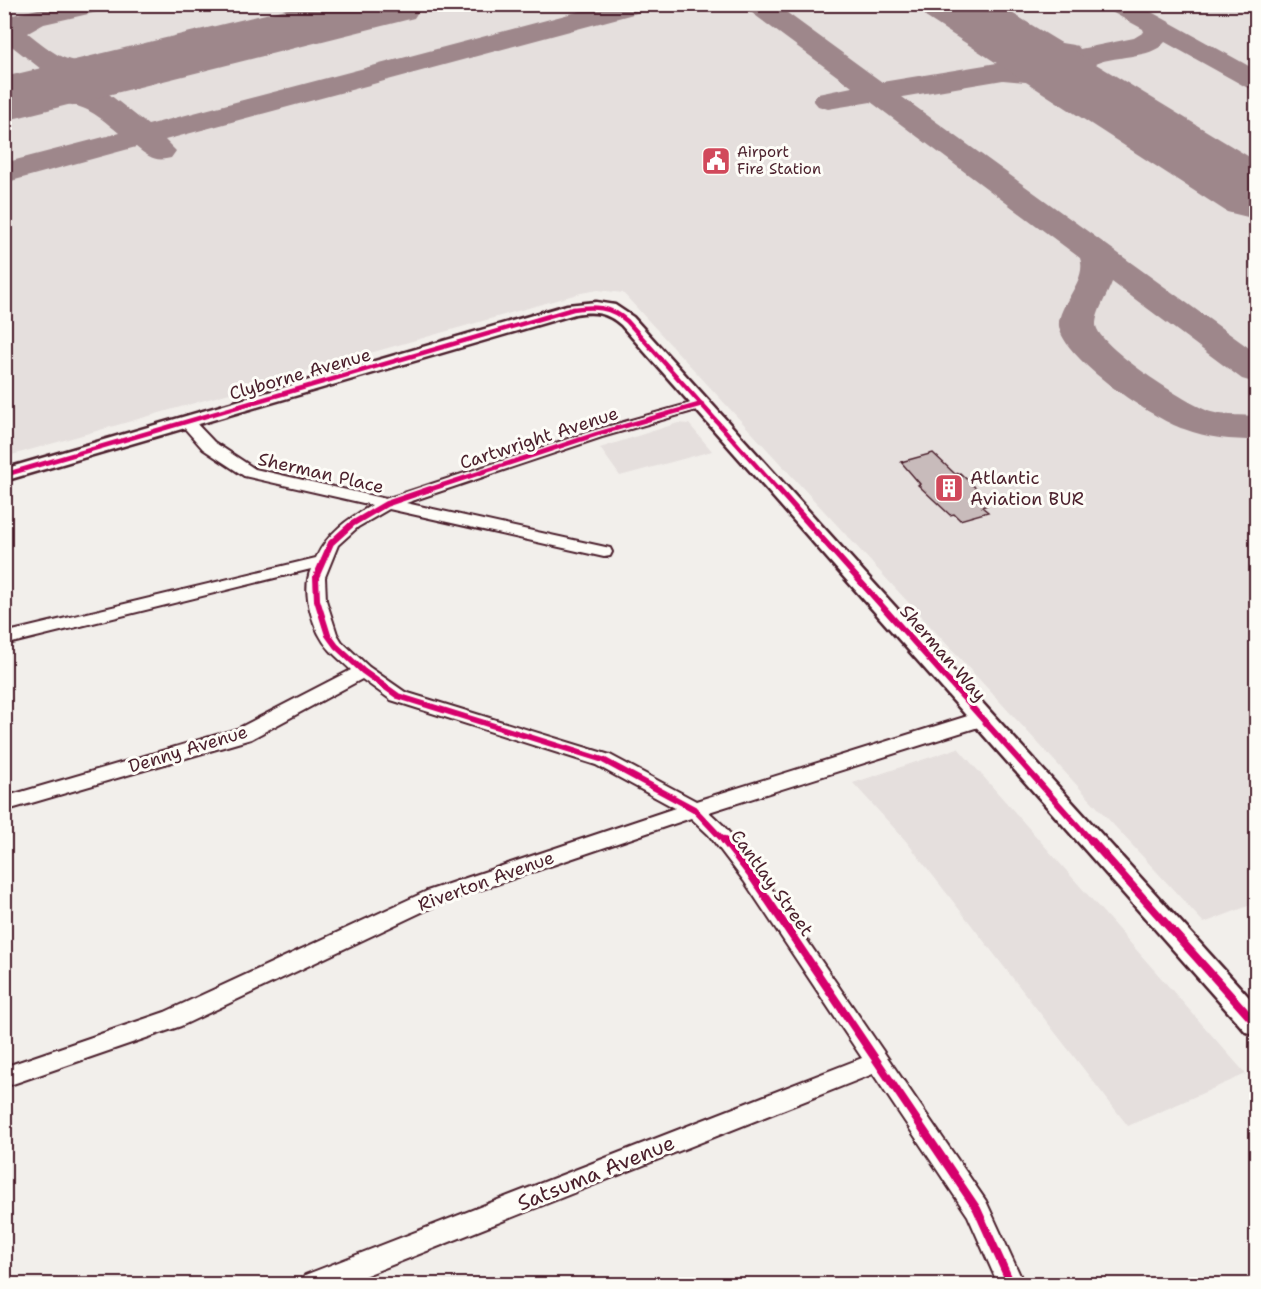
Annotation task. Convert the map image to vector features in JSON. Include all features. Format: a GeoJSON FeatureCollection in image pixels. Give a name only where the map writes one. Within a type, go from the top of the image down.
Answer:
{"type":"FeatureCollection","features":[{"type":"Feature","properties":{"kind":"main road","name":"Sherman Way"},"geometry":{"type":"LineString","coordinates":[[604,307],[620,314],[702,404],[981,719],[1257,1024]]}},
{"type":"Feature","properties":{"kind":"main road","name":"Clyborne Avenue"},"geometry":{"type":"LineString","coordinates":[[4,475],[573,309],[604,307]]}},
{"type":"Feature","properties":{"kind":"street","name":"Cartwright Avenue"},"geometry":{"type":"LineString","coordinates":[[323,561],[331,543],[352,524],[386,504],[597,434],[702,404]]}},
{"type":"Feature","properties":{"kind":"street","name":"Sherman Place"},"geometry":{"type":"LineString","coordinates":[[188,423],[200,441],[250,473],[604,552]]}},
{"type":"Feature","properties":{"kind":"street"},"geometry":{"type":"LineString","coordinates":[[4,639],[323,561]]}},
{"type":"Feature","properties":{"kind":"street","name":"Cantlay Street"},"geometry":{"type":"LineString","coordinates":[[323,561],[316,577],[317,600],[321,620],[328,635],[363,672],[398,696],[603,760],[694,809],[716,830],[751,875],[976,1209],[1011,1284]]}},
{"type":"Feature","properties":{"kind":"street","name":"Denny Avenue"},"geometry":{"type":"LineString","coordinates":[[4,804],[244,735],[363,672]]}},
{"type":"Feature","properties":{"kind":"street","name":"Riverton Avenue"},"geometry":{"type":"LineString","coordinates":[[4,1077],[173,1019],[434,897],[694,809],[981,719]]}},
{"type":"Feature","properties":{"kind":"street","name":"Satsuma Avenue"},"geometry":{"type":"LineString","coordinates":[[314,1284],[877,1062]]}},
{"type":"Feature","properties":{"kind":"shaded area"},"geometry":{"type":"Polygon","coordinates":[[[5,5],[1256,5],[1256,903],[1204,923],[623,293],[598,290],[581,293],[5,457],[5,5]]]}},
{"type":"Feature","properties":{"kind":"shaded area"},"geometry":{"type":"Polygon","coordinates":[[[678,423],[689,424],[712,451],[620,476],[600,448],[678,423]]]}},
{"type":"Feature","properties":{"kind":"shaded area"},"geometry":{"type":"Polygon","coordinates":[[[958,748],[1246,1074],[1128,1126],[906,841],[853,783],[958,748]]]}},
{"type":"Feature","properties":{"kind":"building","name":"Atlantic Aviation BUR"},"geometry":{"type":"Polygon","coordinates":[[[933,453],[955,474],[960,473],[980,492],[975,494],[987,505],[982,507],[988,512],[960,520],[954,514],[950,515],[918,485],[920,484],[901,462],[933,453]]]}},
{"type":"Feature","properties":{"kind":"taxiway"},"geometry":{"type":"LineString","coordinates":[[4,25],[97,4]]}},
{"type":"Feature","properties":{"kind":"taxiway"},"geometry":{"type":"LineString","coordinates":[[142,136],[639,4]]}},
{"type":"Feature","properties":{"kind":"taxiway"},"geometry":{"type":"LineString","coordinates":[[757,4],[877,92]]}},
{"type":"Feature","properties":{"kind":"taxiway"},"geometry":{"type":"LineString","coordinates":[[1117,4],[1154,25]]}},
{"type":"Feature","properties":{"kind":"taxiway"},"geometry":{"type":"LineString","coordinates":[[34,19],[21,25],[14,33],[17,38],[76,82],[142,136]]}},
{"type":"Feature","properties":{"kind":"taxiway"},"geometry":{"type":"LineString","coordinates":[[877,92],[1003,71],[1052,76],[1088,90],[1075,75],[1074,69],[1081,60],[1091,54],[1142,45],[1152,40],[1158,33],[1154,25]]}},
{"type":"Feature","properties":{"kind":"taxiway"},"geometry":{"type":"LineString","coordinates":[[1154,25],[1256,81]]}},
{"type":"Feature","properties":{"kind":"taxiway"},"geometry":{"type":"LineString","coordinates":[[994,32],[1024,45],[1068,52]]}},
{"type":"Feature","properties":{"kind":"taxiway"},"geometry":{"type":"LineString","coordinates":[[51,63],[85,71],[140,66]]}},
{"type":"Feature","properties":{"kind":"taxiway"},"geometry":{"type":"LineString","coordinates":[[828,100],[877,92]]}},
{"type":"Feature","properties":{"kind":"taxiway"},"geometry":{"type":"LineString","coordinates":[[877,92],[1093,251]]}},
{"type":"Feature","properties":{"kind":"taxiway"},"geometry":{"type":"LineString","coordinates":[[8,99],[44,95],[67,96],[102,104]]}},
{"type":"Feature","properties":{"kind":"taxiway"},"geometry":{"type":"LineString","coordinates":[[4,173],[142,136]]}},
{"type":"Feature","properties":{"kind":"taxiway"},"geometry":{"type":"LineString","coordinates":[[142,136],[160,151]]}},
{"type":"Feature","properties":{"kind":"taxiway"},"geometry":{"type":"LineString","coordinates":[[1093,251],[1256,371]]}},
{"type":"Feature","properties":{"kind":"taxiway"},"geometry":{"type":"LineString","coordinates":[[1093,251],[1099,260],[1100,269],[1077,323],[1080,338],[1105,361],[1171,409],[1201,422],[1256,428]]}},
{"type":"Feature","properties":{"kind":"runway"},"geometry":{"type":"LineString","coordinates":[[4,99],[391,4]]}},
{"type":"Feature","properties":{"kind":"runway"},"geometry":{"type":"LineString","coordinates":[[950,4],[1256,195]]}},
{"type":"Feature","properties":{"kind":"cycle path"},"geometry":{"type":"LineString","coordinates":[[4,475],[573,309],[588,307],[609,309],[627,321],[1256,1024]]}},
{"type":"Feature","properties":{"kind":"cycle path"},"geometry":{"type":"LineString","coordinates":[[702,404],[597,434],[386,504],[352,524],[331,543],[316,577],[317,600],[328,635],[336,646],[363,671],[398,696],[603,760],[694,809],[716,830],[751,875],[977,1209],[1011,1284]]}},
{"type":"Feature","properties":{"kind":"place","name":"Airport Fire Station"},"geometry":{"type":"Point","coordinates":[716,161]}},
{"type":"Feature","properties":{"kind":"place","name":"Atlantic Aviation BUR"},"geometry":{"type":"Point","coordinates":[949,488]}}]}
